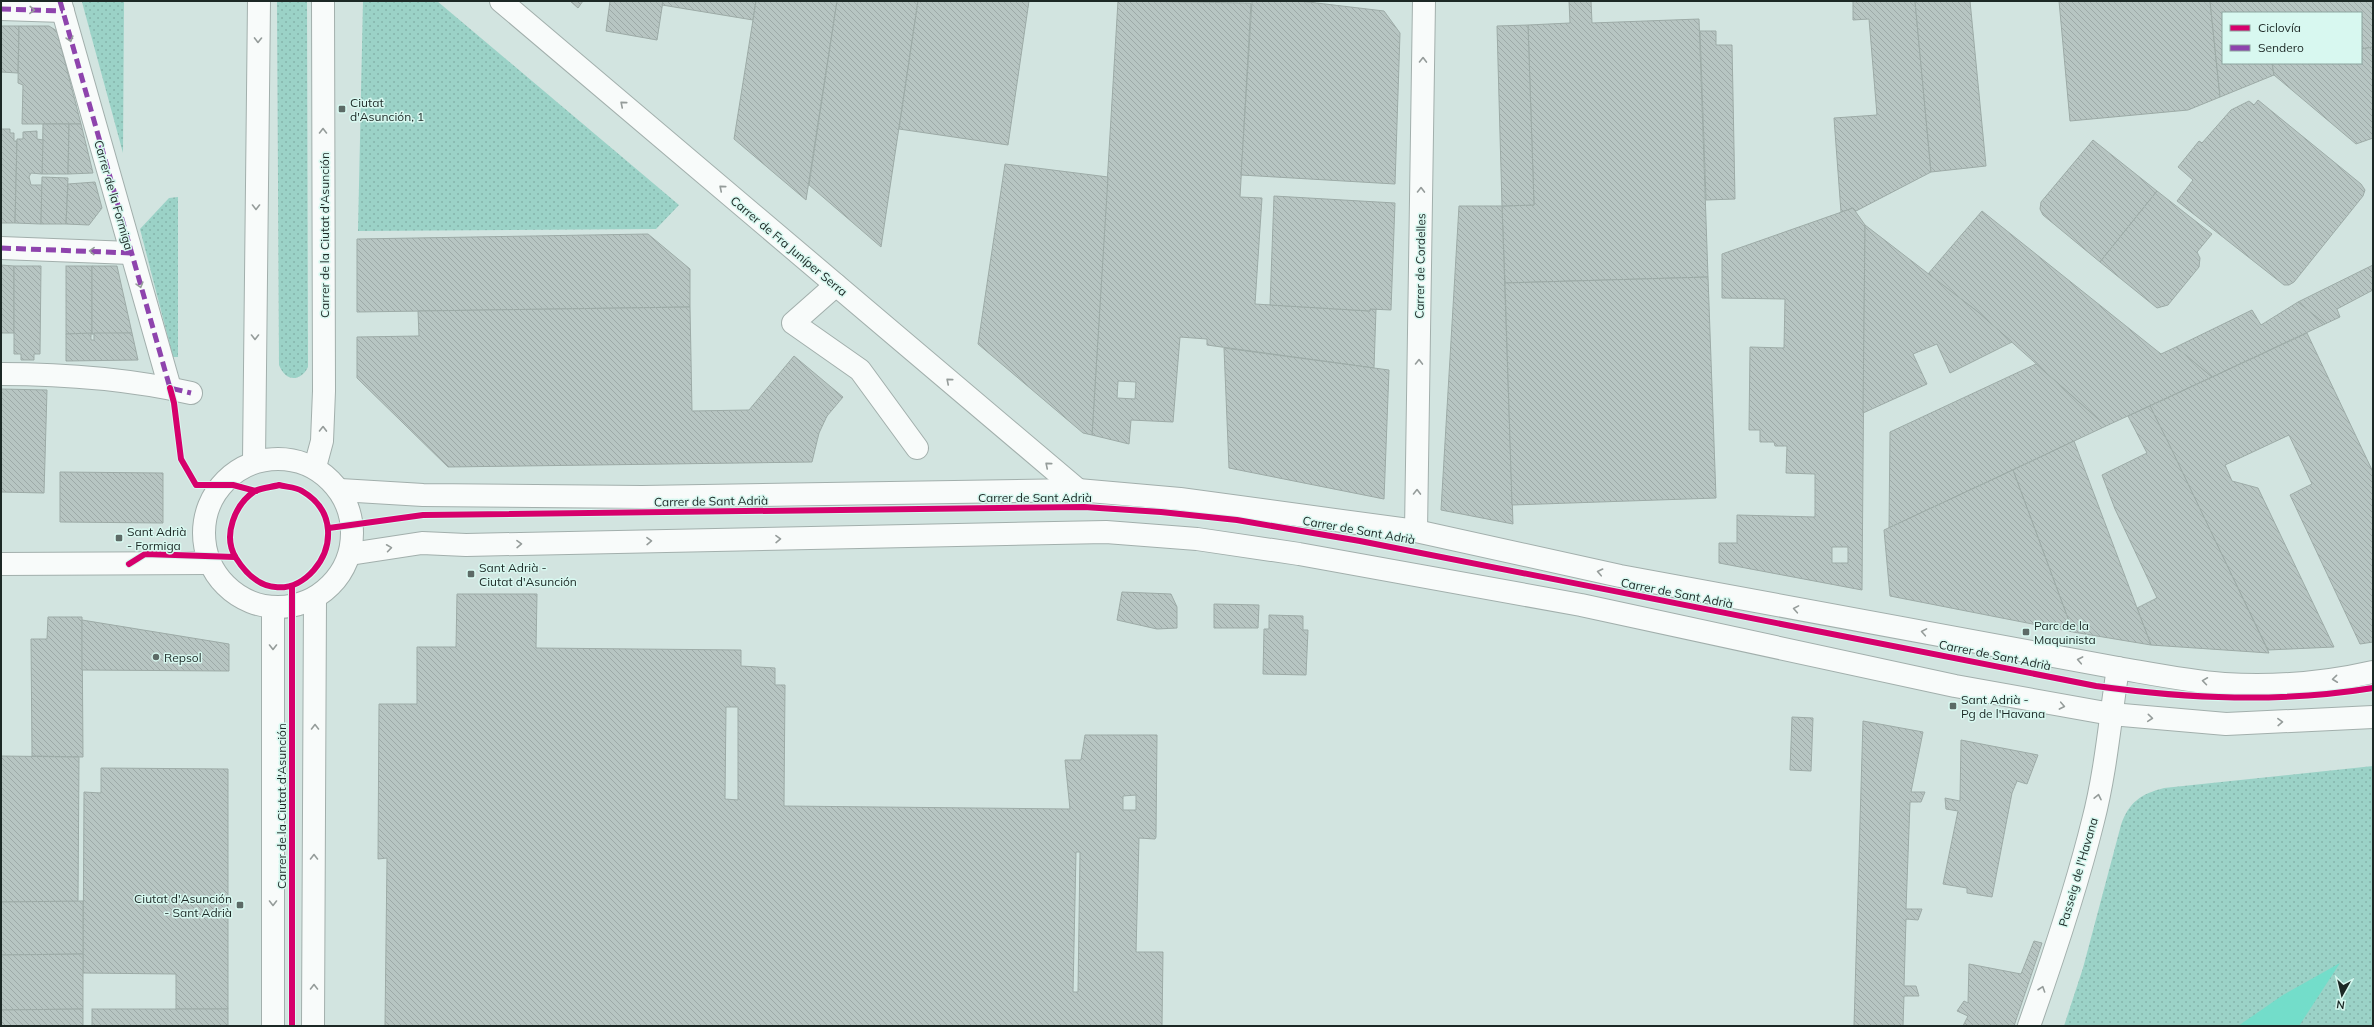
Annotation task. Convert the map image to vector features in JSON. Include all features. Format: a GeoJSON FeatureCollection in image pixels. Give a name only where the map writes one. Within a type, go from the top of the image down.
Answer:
{"type":"FeatureCollection","features":[{"type":"Feature","properties":{"kind":"street"},"geometry":{"type":"LineString","coordinates":[[254,460],[259,1]]}},
{"type":"Feature","properties":{"kind":"street","name":"Carrer de la Ciutat d'Asunción"},"geometry":{"type":"LineString","coordinates":[[315,467],[322,440],[324,391],[323,1]]}},
{"type":"Feature","properties":{"kind":"street","name":"Carrer de Fra Juníper Serra"},"geometry":{"type":"LineString","coordinates":[[500,1],[1078,490]]}},
{"type":"Feature","properties":{"kind":"street","name":"Carrer de Cordelles"},"geometry":{"type":"LineString","coordinates":[[1416,531],[1424,1]]}},
{"type":"Feature","properties":{"kind":"street"},"geometry":{"type":"LineString","coordinates":[[1,9],[62,6]]}},
{"type":"Feature","properties":{"kind":"street","name":"Carrer de la Formiga"},"geometry":{"type":"LineString","coordinates":[[62,6],[170,388]]}},
{"type":"Feature","properties":{"kind":"street"},"geometry":{"type":"LineString","coordinates":[[1,248],[131,253]]}},
{"type":"Feature","properties":{"kind":"street"},"geometry":{"type":"LineString","coordinates":[[836,285],[793,323],[860,370],[917,448]]}},
{"type":"Feature","properties":{"kind":"street"},"geometry":{"type":"LineString","coordinates":[[1,374],[52,374],[170,388],[191,393]]}},
{"type":"Feature","properties":{"kind":"street"},"geometry":{"type":"LineString","coordinates":[[279,457],[315,467],[335,481],[340,490],[352,523],[350,554],[338,578],[315,598],[300,605],[273,608],[240,597],[218,578],[209,563],[203,528],[209,502],[229,476],[254,460],[279,457]]}},
{"type":"Feature","properties":{"kind":"street","name":"Carrer de Sant Adrià"},"geometry":{"type":"LineString","coordinates":[[340,490],[423,495],[642,497],[1078,490],[1180,499],[1416,531],[1620,576],[2118,668],[2223,684],[2284,684],[2351,677],[2373,672]]}},
{"type":"Feature","properties":{"kind":"street"},"geometry":{"type":"LineString","coordinates":[[350,554],[422,544],[466,545],[1106,532],[1197,539],[1299,554],[1581,606],[1955,686],[2111,714],[2226,724],[2373,717]]}},
{"type":"Feature","properties":{"kind":"street"},"geometry":{"type":"LineString","coordinates":[[1,564],[209,563]]}},
{"type":"Feature","properties":{"kind":"street"},"geometry":{"type":"LineString","coordinates":[[313,1026],[315,598]]}},
{"type":"Feature","properties":{"kind":"street","name":"Carrer de la Ciutat d'Asunción"},"geometry":{"type":"LineString","coordinates":[[273,608],[273,1026]]}},
{"type":"Feature","properties":{"kind":"street","name":"Passeig de l'Havana"},"geometry":{"type":"LineString","coordinates":[[2029,1026],[2060,938],[2093,820],[2104,769],[2118,668]]}},
{"type":"Feature","properties":{"kind":"shaded area"},"geometry":{"type":"Polygon","coordinates":[[[124,1],[123,153],[82,2],[124,1]]]}},
{"type":"Feature","properties":{"kind":"shaded area"},"geometry":{"type":"Polygon","coordinates":[[[277,1],[307,1],[308,367],[301,376],[297,378],[289,377],[279,365],[277,1]]]}},
{"type":"Feature","properties":{"kind":"shaded area"},"geometry":{"type":"Polygon","coordinates":[[[363,1],[437,1],[679,205],[656,229],[358,231],[363,1]]]}},
{"type":"Feature","properties":{"kind":"shaded area"},"geometry":{"type":"Polygon","coordinates":[[[178,197],[178,357],[173,357],[140,229],[169,198],[178,197]]]}},
{"type":"Feature","properties":{"kind":"shaded area"},"geometry":{"type":"Polygon","coordinates":[[[2373,766],[2373,1026],[2064,1026],[2083,968],[2121,825],[2128,810],[2137,800],[2142,796],[2164,788],[2373,766]]]}},
{"type":"Feature","properties":{"kind":"shaded area"},"geometry":{"type":"Polygon","coordinates":[[[2340,963],[2299,1026],[2238,1026],[2283,995],[2340,963]]]}},
{"type":"Feature","properties":{"kind":"building"},"geometry":{"type":"Polygon","coordinates":[[[570,1],[583,1],[578,8],[570,1]]]}},
{"type":"Feature","properties":{"kind":"building"},"geometry":{"type":"Polygon","coordinates":[[[610,1],[663,1],[657,40],[606,31],[610,1]]]}},
{"type":"Feature","properties":{"kind":"building"},"geometry":{"type":"Polygon","coordinates":[[[663,1],[756,1],[753,20],[662,5],[663,1]]]}},
{"type":"Feature","properties":{"kind":"building"},"geometry":{"type":"Polygon","coordinates":[[[756,1],[837,1],[806,200],[734,139],[756,1]]]}},
{"type":"Feature","properties":{"kind":"building"},"geometry":{"type":"Polygon","coordinates":[[[837,1],[918,1],[881,247],[809,185],[837,1]]]}},
{"type":"Feature","properties":{"kind":"building"},"geometry":{"type":"Polygon","coordinates":[[[918,1],[1029,1],[1008,145],[899,129],[918,1]]]}},
{"type":"Feature","properties":{"kind":"building"},"geometry":{"type":"Polygon","coordinates":[[[1118,1],[1251,3],[1240,197],[1262,198],[1255,304],[1370,311],[1370,309],[1376,309],[1374,368],[1207,345],[1207,339],[1180,337],[1173,422],[1131,420],[1129,444],[1092,435],[1118,1]],[[1118,381],[1117,398],[1135,399],[1136,382],[1118,381]]]}},
{"type":"Feature","properties":{"kind":"building"},"geometry":{"type":"Polygon","coordinates":[[[1252,1],[1300,1],[1384,11],[1400,33],[1395,184],[1241,175],[1252,1]]]}},
{"type":"Feature","properties":{"kind":"building"},"geometry":{"type":"Polygon","coordinates":[[[1569,1],[1591,1],[1592,23],[1699,19],[1708,277],[1505,283],[1502,206],[1534,205],[1528,25],[1570,23],[1569,1]]]}},
{"type":"Feature","properties":{"kind":"building"},"geometry":{"type":"Polygon","coordinates":[[[1853,1],[1915,1],[1931,172],[1856,211],[1853,208],[1841,212],[1834,118],[1877,115],[1869,19],[1853,20],[1853,1]]]}},
{"type":"Feature","properties":{"kind":"building"},"geometry":{"type":"Polygon","coordinates":[[[1915,1],[1970,1],[1986,166],[1931,172],[1915,1]]]}},
{"type":"Feature","properties":{"kind":"building"},"geometry":{"type":"Polygon","coordinates":[[[2059,1],[2210,1],[2220,97],[2188,110],[2070,121],[2059,1]]]}},
{"type":"Feature","properties":{"kind":"building"},"geometry":{"type":"Polygon","coordinates":[[[2210,1],[2373,1],[2373,47],[2362,49],[2362,12],[2222,12],[2222,64],[2272,64],[2274,75],[2220,97],[2210,1]]]}},
{"type":"Feature","properties":{"kind":"building"},"geometry":{"type":"Polygon","coordinates":[[[1528,25],[1534,205],[1502,206],[1497,26],[1528,25]]]}},
{"type":"Feature","properties":{"kind":"building"},"geometry":{"type":"Polygon","coordinates":[[[1,26],[19,26],[18,73],[1,72],[1,26]]]}},
{"type":"Feature","properties":{"kind":"building"},"geometry":{"type":"Polygon","coordinates":[[[19,26],[49,26],[57,31],[81,124],[22,124],[23,85],[18,83],[19,26]]]}},
{"type":"Feature","properties":{"kind":"building"},"geometry":{"type":"Polygon","coordinates":[[[1700,31],[1716,31],[1716,45],[1732,45],[1735,199],[1706,200],[1700,31]]]}},
{"type":"Feature","properties":{"kind":"building"},"geometry":{"type":"Polygon","coordinates":[[[2373,47],[2373,138],[2356,144],[2274,75],[2272,64],[2362,64],[2362,49],[2373,47]]]}},
{"type":"Feature","properties":{"kind":"building"},"geometry":{"type":"Polygon","coordinates":[[[2258,100],[2361,184],[2365,190],[2363,196],[2294,282],[2289,285],[2284,285],[2177,201],[2193,180],[2178,167],[2199,141],[2202,143],[2231,110],[2249,101],[2254,105],[2258,100]]]}},
{"type":"Feature","properties":{"kind":"building"},"geometry":{"type":"Polygon","coordinates":[[[43,124],[69,124],[68,174],[42,174],[43,124]]]}},
{"type":"Feature","properties":{"kind":"building"},"geometry":{"type":"Polygon","coordinates":[[[69,124],[81,124],[93,173],[68,174],[69,124]]]}},
{"type":"Feature","properties":{"kind":"building"},"geometry":{"type":"Polygon","coordinates":[[[1,129],[10,129],[10,133],[14,133],[14,141],[17,141],[15,223],[1,223],[1,129]]]}},
{"type":"Feature","properties":{"kind":"building"},"geometry":{"type":"Polygon","coordinates":[[[37,131],[37,139],[43,140],[42,174],[31,173],[29,177],[31,185],[42,185],[41,224],[15,223],[17,139],[23,139],[23,132],[37,131]]]}},
{"type":"Feature","properties":{"kind":"building"},"geometry":{"type":"Polygon","coordinates":[[[2093,140],[2157,191],[2100,262],[2043,215],[2040,209],[2041,202],[2093,140]]]}},
{"type":"Feature","properties":{"kind":"building"},"geometry":{"type":"Polygon","coordinates":[[[1005,164],[1108,177],[1092,435],[1083,433],[978,344],[1005,164]]]}},
{"type":"Feature","properties":{"kind":"building"},"geometry":{"type":"Polygon","coordinates":[[[42,177],[68,178],[66,224],[41,224],[42,177]]]}},
{"type":"Feature","properties":{"kind":"building"},"geometry":{"type":"Polygon","coordinates":[[[95,182],[102,208],[89,225],[66,224],[68,184],[95,182]]]}},
{"type":"Feature","properties":{"kind":"building"},"geometry":{"type":"Polygon","coordinates":[[[2157,191],[2212,234],[2197,252],[2200,258],[2199,267],[2168,305],[2157,308],[2100,262],[2157,191]]]}},
{"type":"Feature","properties":{"kind":"building"},"geometry":{"type":"Polygon","coordinates":[[[1274,196],[1395,203],[1391,310],[1370,309],[1370,311],[1270,305],[1274,196]]]}},
{"type":"Feature","properties":{"kind":"building"},"geometry":{"type":"Polygon","coordinates":[[[1459,206],[1502,206],[1513,524],[1441,510],[1459,206]]]}},
{"type":"Feature","properties":{"kind":"building"},"geometry":{"type":"Polygon","coordinates":[[[1853,208],[1865,225],[1862,590],[1719,563],[1719,543],[1737,543],[1737,515],[1815,517],[1815,474],[1786,473],[1787,446],[1775,446],[1774,442],[1760,442],[1760,430],[1749,430],[1750,347],[1784,348],[1785,299],[1722,298],[1722,254],[1853,208]],[[1832,547],[1832,563],[1848,563],[1848,547],[1832,547]]]}},
{"type":"Feature","properties":{"kind":"building"},"geometry":{"type":"Polygon","coordinates":[[[1982,211],[2161,354],[2176,347],[2212,377],[2106,426],[1978,312],[1928,274],[1982,211]]]}},
{"type":"Feature","properties":{"kind":"building"},"geometry":{"type":"Polygon","coordinates":[[[1865,225],[1978,312],[2012,342],[1950,373],[1937,344],[1913,354],[1927,384],[1863,413],[1865,225]]]}},
{"type":"Feature","properties":{"kind":"building"},"geometry":{"type":"Polygon","coordinates":[[[648,234],[690,269],[690,307],[357,312],[357,239],[648,234]]]}},
{"type":"Feature","properties":{"kind":"building"},"geometry":{"type":"Polygon","coordinates":[[[1,265],[14,266],[14,333],[1,333],[1,265]]]}},
{"type":"Feature","properties":{"kind":"building"},"geometry":{"type":"Polygon","coordinates":[[[2373,265],[2373,290],[2337,309],[2340,317],[2325,324],[2298,302],[2373,265]]]}},
{"type":"Feature","properties":{"kind":"building"},"geometry":{"type":"Polygon","coordinates":[[[14,266],[41,266],[40,354],[34,354],[34,360],[21,360],[21,354],[14,354],[14,266]]]}},
{"type":"Feature","properties":{"kind":"building"},"geometry":{"type":"Polygon","coordinates":[[[66,266],[92,266],[92,334],[66,334],[66,266]]]}},
{"type":"Feature","properties":{"kind":"building"},"geometry":{"type":"Polygon","coordinates":[[[92,266],[117,266],[132,333],[92,334],[92,266]]]}},
{"type":"Feature","properties":{"kind":"building"},"geometry":{"type":"Polygon","coordinates":[[[1708,277],[1716,498],[1512,505],[1505,283],[1708,277]]]}},
{"type":"Feature","properties":{"kind":"building"},"geometry":{"type":"Polygon","coordinates":[[[2298,302],[2325,324],[2212,377],[2176,347],[2252,310],[2261,325],[2298,302]]]}},
{"type":"Feature","properties":{"kind":"building"},"geometry":{"type":"Polygon","coordinates":[[[690,307],[692,411],[749,410],[794,356],[843,397],[827,416],[819,433],[812,462],[448,467],[357,378],[357,337],[419,336],[418,311],[690,307]]]}},
{"type":"Feature","properties":{"kind":"building"},"geometry":{"type":"Polygon","coordinates":[[[91,333],[91,340],[94,340],[94,333],[132,333],[138,360],[66,361],[66,334],[91,333]]]}},
{"type":"Feature","properties":{"kind":"building"},"geometry":{"type":"Polygon","coordinates":[[[2307,333],[2373,472],[2373,642],[2360,644],[2290,495],[2312,484],[2289,435],[2225,465],[2232,481],[2258,488],[2334,647],[2268,650],[2150,406],[2307,333]]]}},
{"type":"Feature","properties":{"kind":"building"},"geometry":{"type":"Polygon","coordinates":[[[1224,348],[1389,370],[1384,499],[1229,468],[1224,348]]]}},
{"type":"Feature","properties":{"kind":"building"},"geometry":{"type":"Polygon","coordinates":[[[2036,364],[2106,426],[1889,528],[1890,432],[2036,364]]]}},
{"type":"Feature","properties":{"kind":"building"},"geometry":{"type":"Polygon","coordinates":[[[1,389],[47,390],[44,493],[1,492],[1,389]]]}},
{"type":"Feature","properties":{"kind":"building"},"geometry":{"type":"Polygon","coordinates":[[[2150,406],[2269,653],[2151,645],[2137,608],[2157,598],[2115,509],[2102,475],[2147,453],[2128,416],[2150,406]]]}},
{"type":"Feature","properties":{"kind":"building"},"geometry":{"type":"Polygon","coordinates":[[[2074,441],[2151,645],[2073,632],[2013,470],[2074,441]]]}},
{"type":"Feature","properties":{"kind":"building"},"geometry":{"type":"Polygon","coordinates":[[[2013,470],[2073,632],[1890,596],[1884,530],[2013,470]]]}},
{"type":"Feature","properties":{"kind":"building"},"geometry":{"type":"Polygon","coordinates":[[[60,472],[163,473],[163,523],[60,522],[60,472]]]}},
{"type":"Feature","properties":{"kind":"building"},"geometry":{"type":"Polygon","coordinates":[[[1122,592],[1171,594],[1177,607],[1177,628],[1157,629],[1117,620],[1122,592]]]}},
{"type":"Feature","properties":{"kind":"building"},"geometry":{"type":"Polygon","coordinates":[[[457,594],[537,594],[536,648],[741,650],[741,666],[775,668],[775,685],[785,685],[784,806],[1070,809],[1065,760],[1081,760],[1085,735],[1157,735],[1156,837],[1155,839],[1139,838],[1136,952],[1163,952],[1162,1026],[385,1026],[387,858],[378,859],[379,704],[417,704],[417,647],[456,647],[457,594]],[[726,707],[725,799],[738,800],[738,707],[726,707]],[[1136,795],[1123,796],[1123,810],[1136,810],[1136,795]],[[1076,852],[1073,992],[1078,992],[1080,852],[1076,852]]]}},
{"type":"Feature","properties":{"kind":"building"},"geometry":{"type":"Polygon","coordinates":[[[1214,604],[1259,605],[1258,628],[1214,628],[1214,604]]]}},
{"type":"Feature","properties":{"kind":"building"},"geometry":{"type":"Polygon","coordinates":[[[1269,615],[1303,616],[1303,630],[1308,630],[1306,675],[1263,674],[1264,629],[1269,629],[1269,615]]]}},
{"type":"Feature","properties":{"kind":"building"},"geometry":{"type":"Polygon","coordinates":[[[48,617],[82,617],[83,757],[32,756],[31,639],[47,639],[48,617]]]}},
{"type":"Feature","properties":{"kind":"building","name":"Repsol"},"geometry":{"type":"Polygon","coordinates":[[[82,620],[229,644],[229,671],[82,670],[82,620]]]}},
{"type":"Feature","properties":{"kind":"building"},"geometry":{"type":"Polygon","coordinates":[[[1792,717],[1813,718],[1811,771],[1790,770],[1792,717]]]}},
{"type":"Feature","properties":{"kind":"building"},"geometry":{"type":"Polygon","coordinates":[[[1863,721],[1923,732],[1911,792],[1925,792],[1921,802],[1910,802],[1906,909],[1922,909],[1918,920],[1906,919],[1904,986],[1916,986],[1919,996],[1904,996],[1903,1026],[1854,1026],[1863,721]]]}},
{"type":"Feature","properties":{"kind":"building"},"geometry":{"type":"Polygon","coordinates":[[[1961,740],[2038,755],[2027,784],[2017,781],[2012,793],[1992,897],[1967,893],[1967,888],[1943,884],[1958,811],[1946,809],[1945,798],[1960,801],[1961,740]]]}},
{"type":"Feature","properties":{"kind":"building"},"geometry":{"type":"Polygon","coordinates":[[[1,756],[79,757],[78,902],[1,902],[1,756]]]}},
{"type":"Feature","properties":{"kind":"building"},"geometry":{"type":"Polygon","coordinates":[[[101,768],[228,769],[228,1009],[176,1009],[176,974],[83,973],[84,792],[101,793],[101,768]]]}},
{"type":"Feature","properties":{"kind":"building"},"geometry":{"type":"Polygon","coordinates":[[[83,901],[83,954],[1,955],[1,902],[83,901]]]}},
{"type":"Feature","properties":{"kind":"building"},"geometry":{"type":"Polygon","coordinates":[[[2034,941],[2042,943],[2014,1026],[1963,1026],[1968,1016],[1957,1011],[1964,1001],[1968,1003],[1969,964],[2021,974],[2034,941]]]}},
{"type":"Feature","properties":{"kind":"building"},"geometry":{"type":"Polygon","coordinates":[[[83,954],[83,1009],[1,1010],[1,955],[83,954]]]}},
{"type":"Feature","properties":{"kind":"building"},"geometry":{"type":"Polygon","coordinates":[[[83,1009],[83,1026],[1,1026],[1,1010],[83,1009]]]}},
{"type":"Feature","properties":{"kind":"building"},"geometry":{"type":"Polygon","coordinates":[[[92,1009],[228,1009],[228,1026],[92,1026],[92,1009]]]}},
{"type":"Feature","properties":{"kind":"marked path"},"geometry":{"type":"LineString","coordinates":[[60,1],[170,388],[191,393]]}},
{"type":"Feature","properties":{"kind":"marked path"},"geometry":{"type":"LineString","coordinates":[[1,9],[63,11]]}},
{"type":"Feature","properties":{"kind":"marked path"},"geometry":{"type":"LineString","coordinates":[[1,248],[131,253]]}},
{"type":"Feature","properties":{"kind":"cycle path"},"geometry":{"type":"LineString","coordinates":[[170,388],[174,403],[181,459],[196,485],[233,485],[256,491]]}},
{"type":"Feature","properties":{"kind":"cycle path"},"geometry":{"type":"LineString","coordinates":[[279,485],[302,491],[321,509],[328,530],[325,551],[314,570],[297,583],[278,587],[256,580],[236,558],[230,540],[233,521],[237,512],[248,497],[257,490],[279,485]]}},
{"type":"Feature","properties":{"kind":"cycle path"},"geometry":{"type":"LineString","coordinates":[[329,528],[423,515],[1084,507],[1161,512],[1237,520],[1360,541],[2096,686],[2165,694],[2234,698],[2304,696],[2373,688]]}},
{"type":"Feature","properties":{"kind":"cycle path"},"geometry":{"type":"LineString","coordinates":[[129,564],[145,554],[235,557]]}},
{"type":"Feature","properties":{"kind":"cycle path"},"geometry":{"type":"LineString","coordinates":[[292,586],[292,1026]]}},
{"type":"Feature","properties":{"kind":"place","name":"Ciutat d'Asunción, 1"},"geometry":{"type":"Point","coordinates":[342,109]}},
{"type":"Feature","properties":{"kind":"place","name":"Sant Adrià - Formiga"},"geometry":{"type":"Point","coordinates":[119,538]}},
{"type":"Feature","properties":{"kind":"place","name":"Sant Adrià - Ciutat d'Asunción"},"geometry":{"type":"Point","coordinates":[471,574]}},
{"type":"Feature","properties":{"kind":"place","name":"Parc de la Maquinista"},"geometry":{"type":"Point","coordinates":[2026,632]}},
{"type":"Feature","properties":{"kind":"place","name":"Repsol"},"geometry":{"type":"Point","coordinates":[156,657]}},
{"type":"Feature","properties":{"kind":"place","name":"Sant Adrià - Pg de l'Havana"},"geometry":{"type":"Point","coordinates":[1953,706]}},
{"type":"Feature","properties":{"kind":"place","name":"Ciutat d'Asunción - Sant Adrià"},"geometry":{"type":"Point","coordinates":[240,905]}}]}
